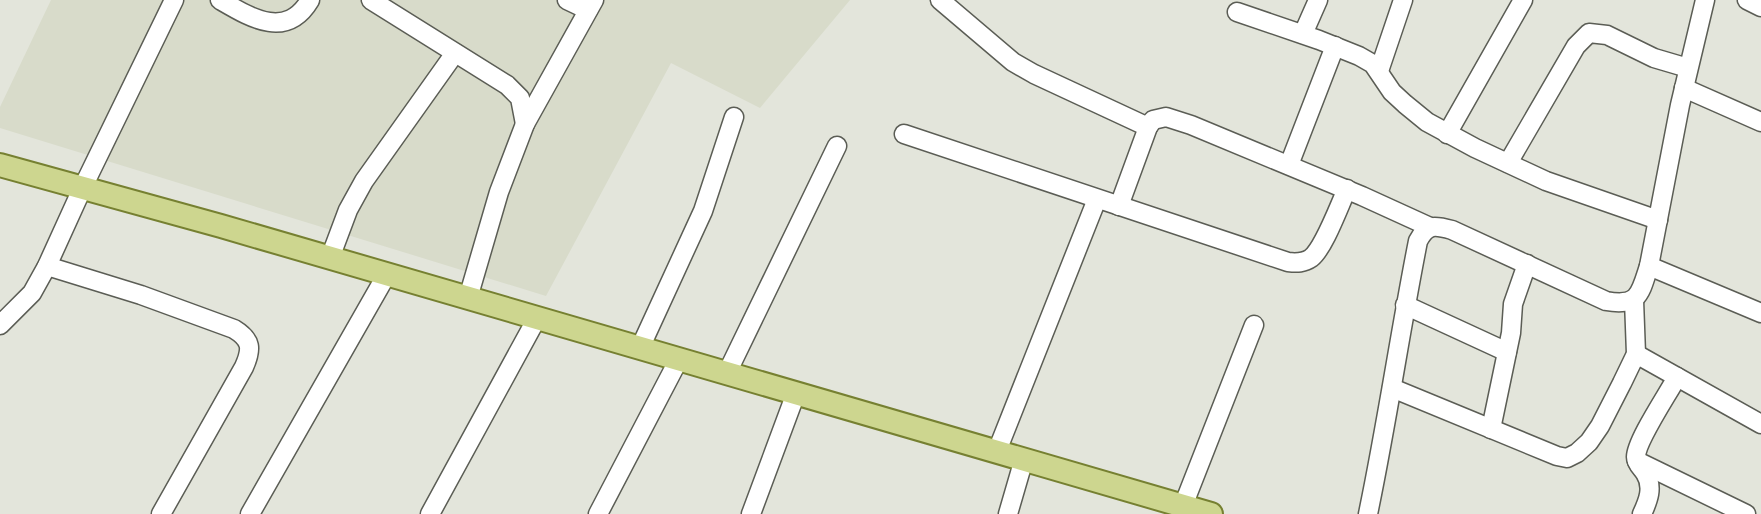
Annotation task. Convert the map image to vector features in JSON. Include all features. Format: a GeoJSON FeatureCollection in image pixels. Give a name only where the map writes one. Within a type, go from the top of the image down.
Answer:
{"type":"FeatureCollection","features":[{"type":"Feature","properties":{"kind":"main road"},"geometry":{"type":"LineString","coordinates":[[0,165],[387,274],[1211,514]]}},
{"type":"Feature","properties":{"kind":"street"},"geometry":{"type":"LineString","coordinates":[[0,325],[32,293],[47,266],[174,0]]}},
{"type":"Feature","properties":{"kind":"street"},"geometry":{"type":"LineString","coordinates":[[220,0],[251,16],[278,24],[299,14],[310,0]]}},
{"type":"Feature","properties":{"kind":"street"},"geometry":{"type":"LineString","coordinates":[[371,0],[484,70],[515,92],[523,106],[525,124]]}},
{"type":"Feature","properties":{"kind":"street"},"geometry":{"type":"LineString","coordinates":[[468,298],[499,192],[525,124],[591,5],[567,0]]}},
{"type":"Feature","properties":{"kind":"street"},"geometry":{"type":"LineString","coordinates":[[940,0],[1013,62],[1148,127]]}},
{"type":"Feature","properties":{"kind":"street"},"geometry":{"type":"LineString","coordinates":[[1304,34],[1318,0]]}},
{"type":"Feature","properties":{"kind":"street"},"geometry":{"type":"LineString","coordinates":[[1379,71],[1403,0]]}},
{"type":"Feature","properties":{"kind":"street"},"geometry":{"type":"LineString","coordinates":[[1447,134],[1524,0]]}},
{"type":"Feature","properties":{"kind":"street"},"geometry":{"type":"LineString","coordinates":[[1392,388],[1557,456],[1567,458],[1589,442],[1600,426],[1636,354],[1634,300],[1641,290],[1649,266],[1688,68],[1704,0]]}},
{"type":"Feature","properties":{"kind":"street"},"geometry":{"type":"LineString","coordinates":[[1747,0],[1761,7]]}},
{"type":"Feature","properties":{"kind":"street"},"geometry":{"type":"LineString","coordinates":[[1237,12],[1304,34],[1374,64],[1392,92],[1427,122],[1447,134],[1546,181],[1658,220]]}},
{"type":"Feature","properties":{"kind":"street"},"geometry":{"type":"LineString","coordinates":[[1508,163],[1576,46],[1589,33],[1607,34],[1654,58],[1688,68]]}},
{"type":"Feature","properties":{"kind":"street"},"geometry":{"type":"LineString","coordinates":[[1289,165],[1335,46]]}},
{"type":"Feature","properties":{"kind":"street"},"geometry":{"type":"LineString","coordinates":[[330,258],[348,210],[364,181],[455,53]]}},
{"type":"Feature","properties":{"kind":"street"},"geometry":{"type":"LineString","coordinates":[[1684,88],[1761,122]]}},
{"type":"Feature","properties":{"kind":"street"},"geometry":{"type":"LineString","coordinates":[[640,348],[703,211],[734,117]]}},
{"type":"Feature","properties":{"kind":"street"},"geometry":{"type":"LineString","coordinates":[[1119,206],[1148,127],[1159,117],[1174,119],[1289,165],[1430,227]]}},
{"type":"Feature","properties":{"kind":"street"},"geometry":{"type":"LineString","coordinates":[[904,134],[1288,262],[1300,263],[1311,259],[1318,250],[1347,189]]}},
{"type":"Feature","properties":{"kind":"street"},"geometry":{"type":"LineString","coordinates":[[727,373],[837,146]]}},
{"type":"Feature","properties":{"kind":"street"},"geometry":{"type":"LineString","coordinates":[[997,451],[1097,199]]}},
{"type":"Feature","properties":{"kind":"street"},"geometry":{"type":"LineString","coordinates":[[1368,514],[1386,429],[1405,305],[1418,241],[1422,232],[1430,227],[1439,226],[1452,230],[1606,301],[1621,304],[1634,300]]}},
{"type":"Feature","properties":{"kind":"street"},"geometry":{"type":"LineString","coordinates":[[1491,429],[1507,351],[1513,304],[1527,264]]}},
{"type":"Feature","properties":{"kind":"street"},"geometry":{"type":"LineString","coordinates":[[47,266],[141,295],[234,329],[243,335],[249,344],[250,354],[244,367],[161,514]]}},
{"type":"Feature","properties":{"kind":"street"},"geometry":{"type":"LineString","coordinates":[[1649,266],[1761,312]]}},
{"type":"Feature","properties":{"kind":"street"},"geometry":{"type":"LineString","coordinates":[[250,514],[387,274]]}},
{"type":"Feature","properties":{"kind":"street"},"geometry":{"type":"LineString","coordinates":[[1405,305],[1507,351]]}},
{"type":"Feature","properties":{"kind":"street"},"geometry":{"type":"LineString","coordinates":[[430,514],[537,318]]}},
{"type":"Feature","properties":{"kind":"street"},"geometry":{"type":"LineString","coordinates":[[1183,506],[1254,325]]}},
{"type":"Feature","properties":{"kind":"street"},"geometry":{"type":"LineString","coordinates":[[1636,354],[1761,424]]}},
{"type":"Feature","properties":{"kind":"street"},"geometry":{"type":"LineString","coordinates":[[598,514],[679,359]]}},
{"type":"Feature","properties":{"kind":"street"},"geometry":{"type":"LineString","coordinates":[[1642,514],[1650,485],[1636,461],[1639,447],[1677,377]]}},
{"type":"Feature","properties":{"kind":"street"},"geometry":{"type":"LineString","coordinates":[[751,514],[796,393]]}},
{"type":"Feature","properties":{"kind":"street"},"geometry":{"type":"LineString","coordinates":[[1008,514],[1024,459]]}},
{"type":"Feature","properties":{"kind":"street"},"geometry":{"type":"LineString","coordinates":[[1636,461],[1746,514]]}},
{"type":"Feature","properties":{"kind":"shaded area"},"geometry":{"type":"Polygon","coordinates":[[[51,0],[850,0],[760,108],[671,63],[546,296],[0,128],[0,107],[51,0]]]}}]}
